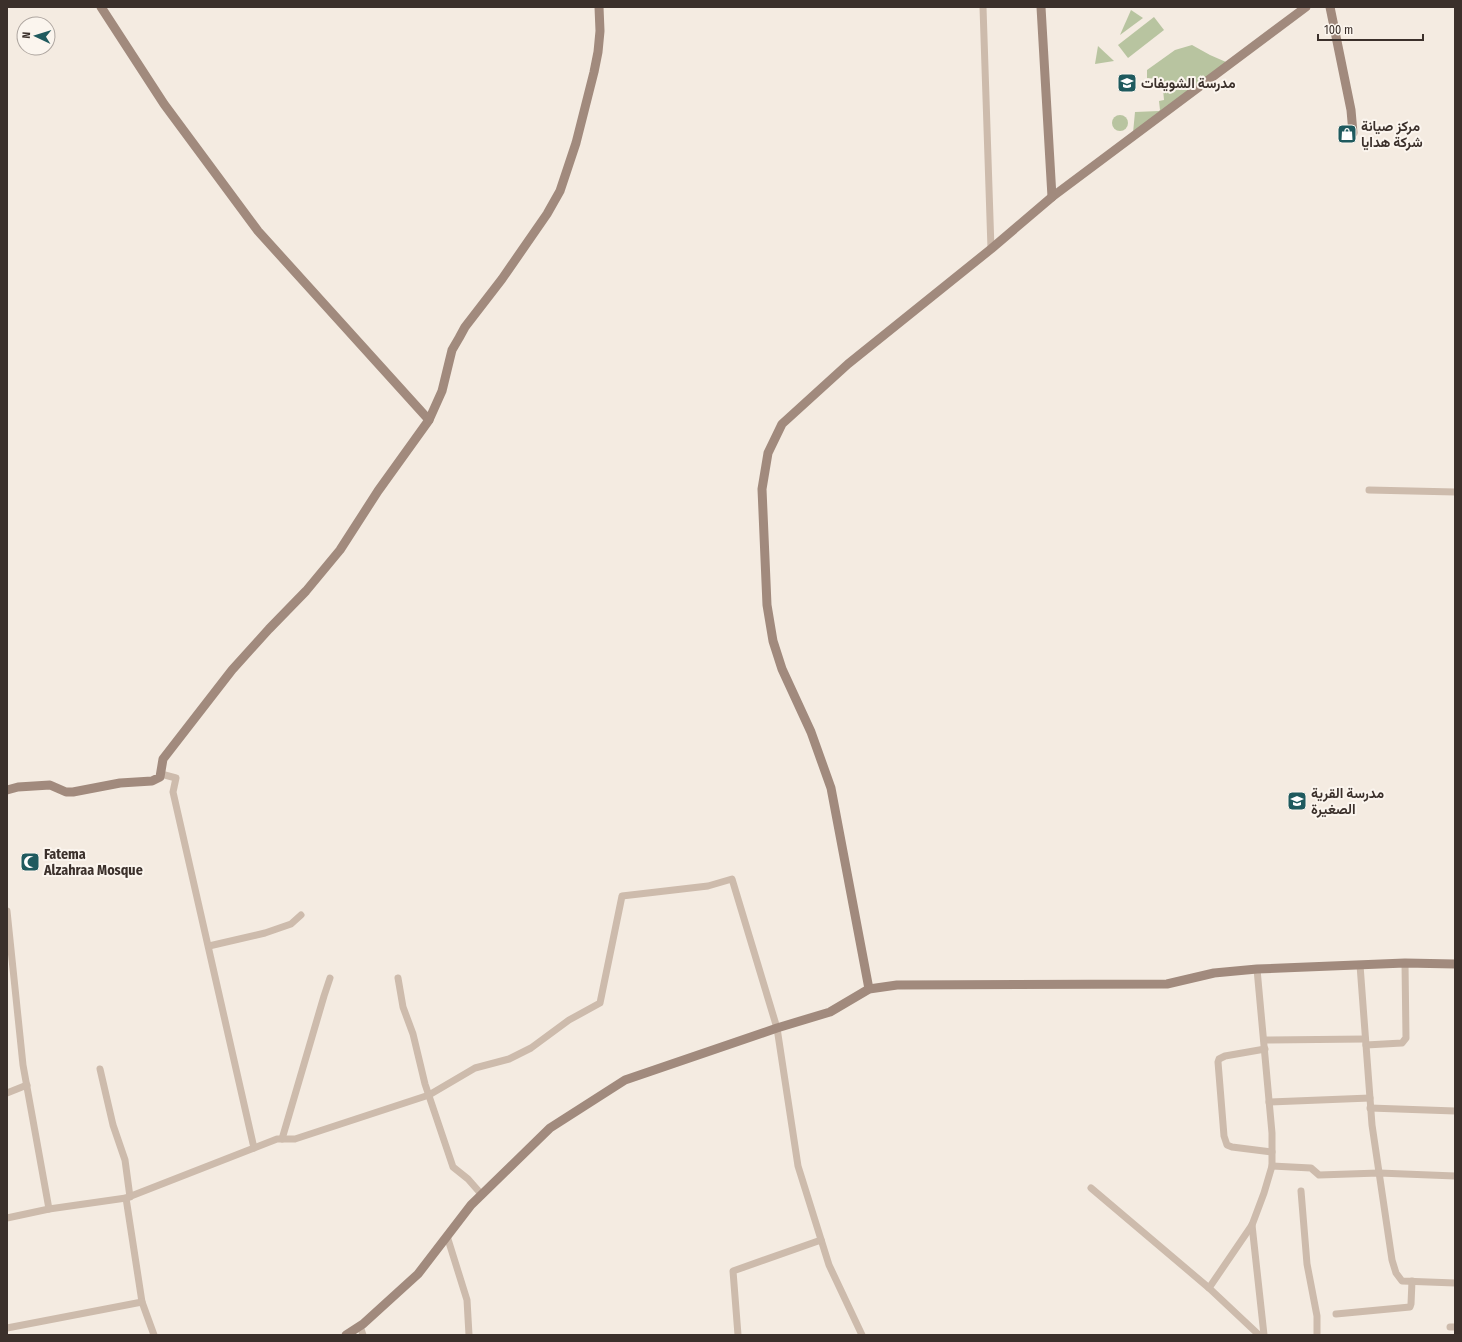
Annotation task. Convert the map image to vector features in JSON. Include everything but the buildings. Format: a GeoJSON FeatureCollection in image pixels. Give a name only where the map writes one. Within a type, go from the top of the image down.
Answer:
{"type":"FeatureCollection","features":[{"type":"Feature","properties":{"kind":"street"},"geometry":{"type":"LineString","coordinates":[[101,7],[164,104],[258,231],[429,420]]}},
{"type":"Feature","properties":{"kind":"street"},"geometry":{"type":"LineString","coordinates":[[7,790],[18,787],[50,785],[66,792],[73,792],[120,783],[155,780],[161,774],[163,759],[232,670],[306,591],[340,550],[378,491],[429,420],[442,391],[452,350],[459,338],[547,214],[560,191],[576,143],[594,72],[599,38],[599,7]]}},
{"type":"Feature","properties":{"kind":"street"},"geometry":{"type":"LineString","coordinates":[[984,7],[991,249]]}},
{"type":"Feature","properties":{"kind":"street"},"geometry":{"type":"LineString","coordinates":[[1041,7],[1052,198]]}},
{"type":"Feature","properties":{"kind":"street"},"geometry":{"type":"LineString","coordinates":[[869,989],[831,788],[811,732],[782,669],[773,641],[767,605],[762,489],[768,453],[782,424],[848,364],[1052,198],[1306,7]]}},
{"type":"Feature","properties":{"kind":"street"},"geometry":{"type":"LineString","coordinates":[[1330,7],[1351,110],[1354,133]]}},
{"type":"Feature","properties":{"kind":"street"},"geometry":{"type":"LineString","coordinates":[[1369,490],[1455,492]]}},
{"type":"Feature","properties":{"kind":"street"},"geometry":{"type":"LineString","coordinates":[[161,774],[176,778],[173,792],[254,1148]]}},
{"type":"Feature","properties":{"kind":"street"},"geometry":{"type":"LineString","coordinates":[[7,1218],[49,1209],[128,1198],[277,1139],[295,1139],[429,1094],[475,1068],[508,1059],[531,1048],[569,1020],[600,1003],[622,896],[708,886],[732,879],[777,1028],[798,1166],[829,1265],[862,1335]]}},
{"type":"Feature","properties":{"kind":"street"},"geometry":{"type":"LineString","coordinates":[[7,911],[23,1065],[49,1209]]}},
{"type":"Feature","properties":{"kind":"street"},"geometry":{"type":"LineString","coordinates":[[209,946],[265,933],[291,924],[301,915]]}},
{"type":"Feature","properties":{"kind":"street"},"geometry":{"type":"LineString","coordinates":[[1264,1040],[1402,1043],[1406,1038],[1405,963]]}},
{"type":"Feature","properties":{"kind":"street"},"geometry":{"type":"LineString","coordinates":[[346,1335],[361,1330],[418,1274],[471,1205],[550,1128],[625,1080],[777,1028],[830,1012],[869,989],[897,985],[1167,984],[1214,973],[1257,969],[1405,963],[1455,964]]}},
{"type":"Feature","properties":{"kind":"street"},"geometry":{"type":"LineString","coordinates":[[1360,965],[1370,1108],[1392,1260],[1396,1273],[1402,1281],[1455,1283]]}},
{"type":"Feature","properties":{"kind":"street"},"geometry":{"type":"LineString","coordinates":[[1209,1288],[1252,1225],[1264,1194],[1272,1166],[1265,1049],[1257,969]]}},
{"type":"Feature","properties":{"kind":"street"},"geometry":{"type":"LineString","coordinates":[[282,1139],[330,978]]}},
{"type":"Feature","properties":{"kind":"street"},"geometry":{"type":"LineString","coordinates":[[398,978],[403,1007],[412,1034],[425,1084],[453,1167],[468,1179],[482,1195]]}},
{"type":"Feature","properties":{"kind":"street"},"geometry":{"type":"LineString","coordinates":[[1265,1049],[1224,1056],[1219,1059],[1218,1062],[1225,1142],[1227,1145],[1232,1147],[1272,1152]]}},
{"type":"Feature","properties":{"kind":"street"},"geometry":{"type":"LineString","coordinates":[[100,1069],[112,1125],[125,1160],[128,1198],[142,1302],[154,1335]]}},
{"type":"Feature","properties":{"kind":"street"},"geometry":{"type":"LineString","coordinates":[[7,1093],[27,1085]]}},
{"type":"Feature","properties":{"kind":"street"},"geometry":{"type":"LineString","coordinates":[[1269,1102],[1370,1098]]}},
{"type":"Feature","properties":{"kind":"street"},"geometry":{"type":"LineString","coordinates":[[1370,1108],[1455,1111]]}},
{"type":"Feature","properties":{"kind":"street"},"geometry":{"type":"LineString","coordinates":[[1272,1166],[1311,1168],[1319,1175],[1379,1173],[1455,1176]]}},
{"type":"Feature","properties":{"kind":"street"},"geometry":{"type":"LineString","coordinates":[[1091,1188],[1209,1288],[1259,1335]]}},
{"type":"Feature","properties":{"kind":"street"},"geometry":{"type":"LineString","coordinates":[[1301,1191],[1307,1264],[1317,1316],[1317,1335]]}},
{"type":"Feature","properties":{"kind":"street"},"geometry":{"type":"LineString","coordinates":[[1252,1225],[1264,1335]]}},
{"type":"Feature","properties":{"kind":"street"},"geometry":{"type":"LineString","coordinates":[[448,1236],[467,1300],[468,1335]]}},
{"type":"Feature","properties":{"kind":"street"},"geometry":{"type":"LineString","coordinates":[[738,1335],[733,1271],[821,1240]]}},
{"type":"Feature","properties":{"kind":"street"},"geometry":{"type":"LineString","coordinates":[[1336,1314],[1410,1307],[1412,1281]]}},
{"type":"Feature","properties":{"kind":"street"},"geometry":{"type":"LineString","coordinates":[[7,1328],[142,1302]]}},
{"type":"Feature","properties":{"kind":"green space"},"geometry":{"type":"Polygon","coordinates":[[[1131,10],[1143,18],[1120,35],[1131,10]]]}},
{"type":"Feature","properties":{"kind":"green space"},"geometry":{"type":"Polygon","coordinates":[[[1154,17],[1164,30],[1128,58],[1118,45],[1154,17]]]}},
{"type":"Feature","properties":{"kind":"green space"},"geometry":{"type":"Polygon","coordinates":[[[1192,45],[1226,62],[1133,133],[1135,112],[1159,111],[1159,101],[1164,100],[1163,89],[1159,88],[1158,79],[1147,78],[1147,70],[1175,50],[1192,45]]]}},
{"type":"Feature","properties":{"kind":"green space"},"geometry":{"type":"Polygon","coordinates":[[[1098,46],[1114,61],[1095,64],[1098,46]]]}},
{"type":"Feature","properties":{"kind":"green space"},"geometry":{"type":"Polygon","coordinates":[[[1120,115],[1126,117],[1128,123],[1126,129],[1120,131],[1114,129],[1112,123],[1114,117],[1120,115]]]}},
{"type":"Feature","properties":{"kind":"place","name":"مدرسة الشويفات"},"geometry":{"type":"Point","coordinates":[1127,83]}},
{"type":"Feature","properties":{"kind":"place","name":"مركز صيانة شركة هدايا"},"geometry":{"type":"Point","coordinates":[1347,134]}},
{"type":"Feature","properties":{"kind":"place","name":"مدرسة القرية الصغيرة"},"geometry":{"type":"Point","coordinates":[1297,801]}},
{"type":"Feature","properties":{"kind":"place","name":"Fatema Alzahraa Mosque"},"geometry":{"type":"Point","coordinates":[30,862]}}]}
